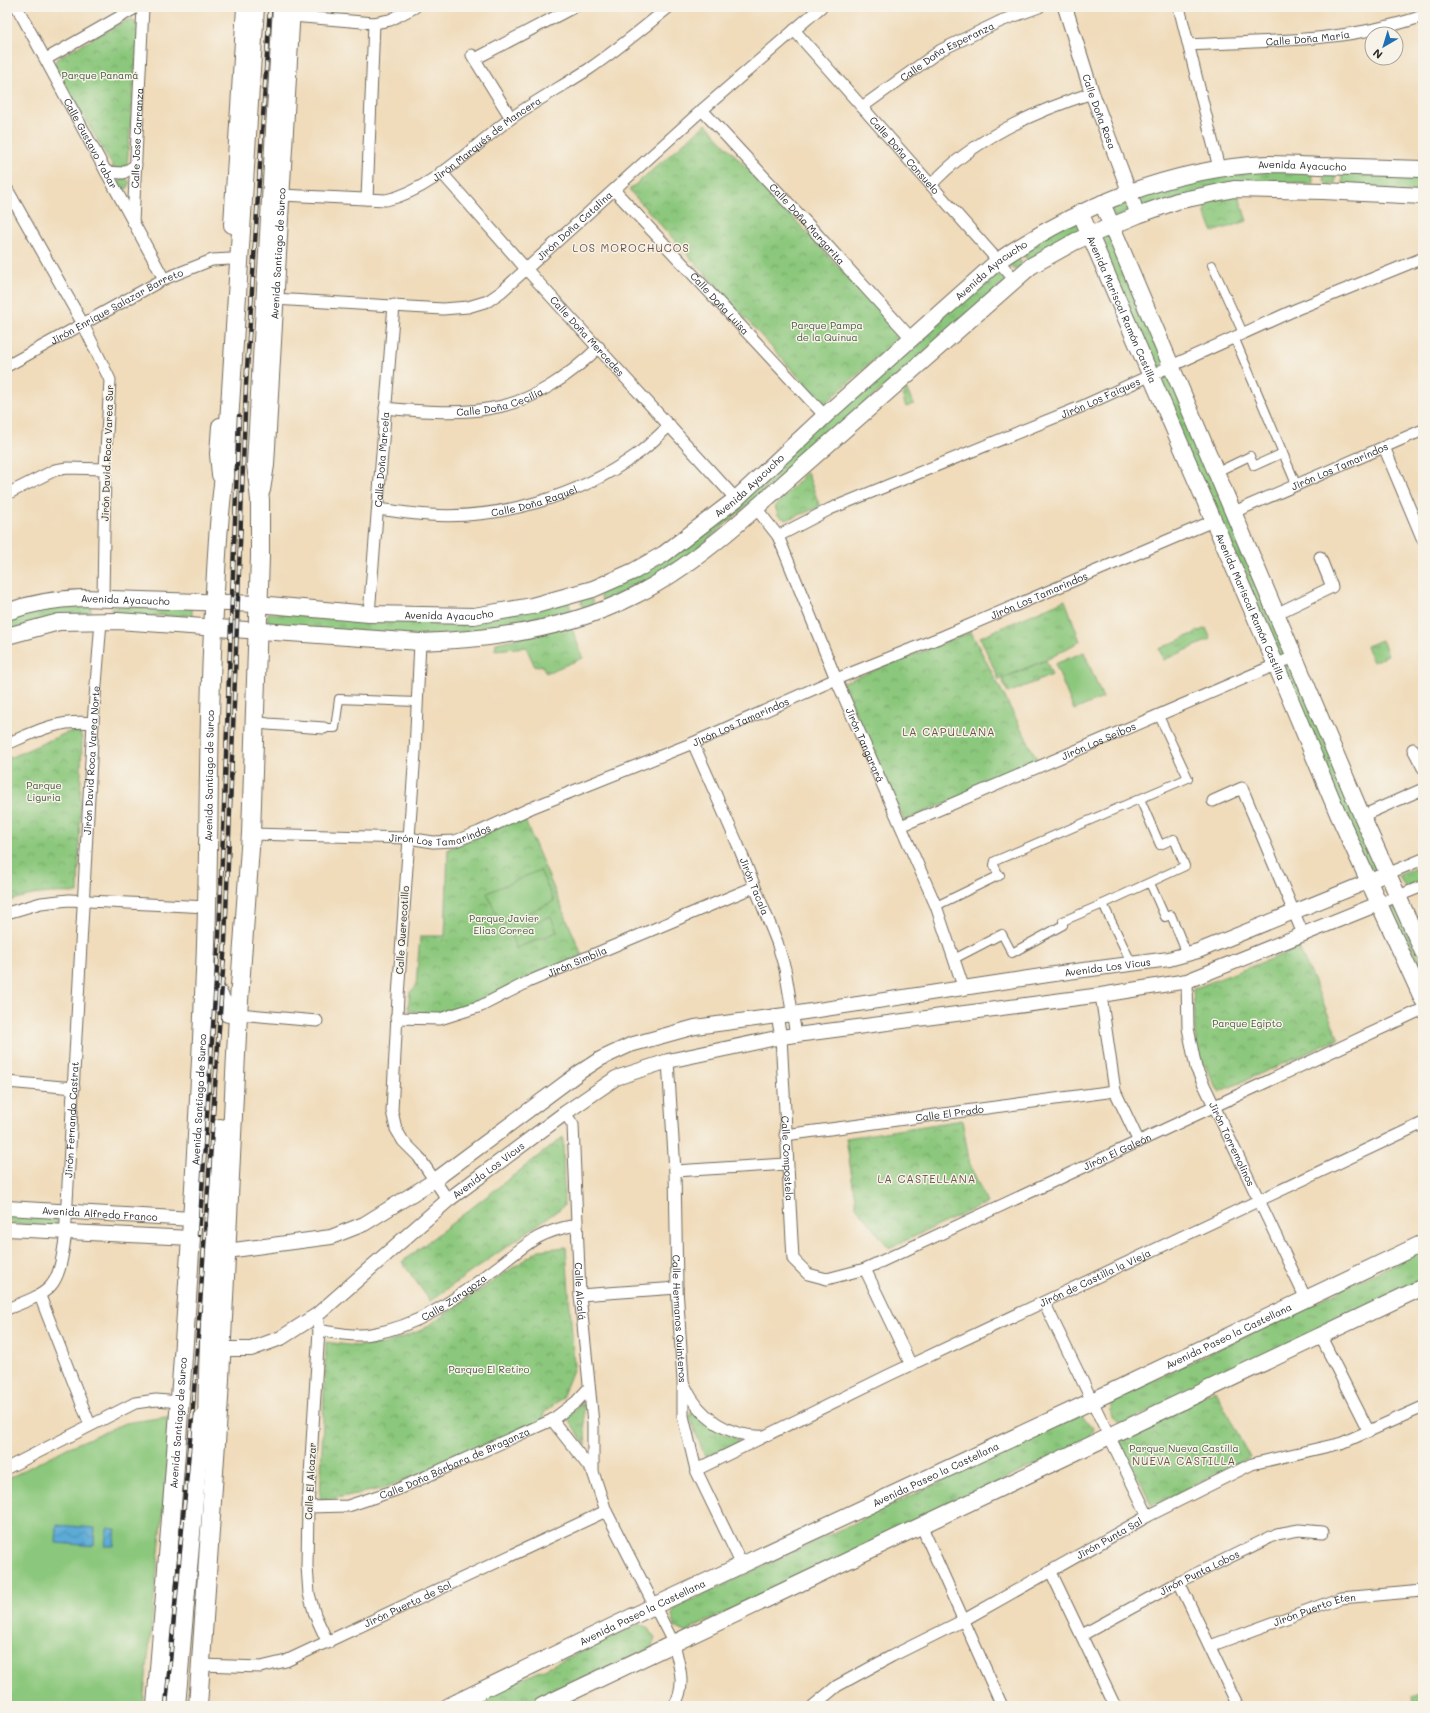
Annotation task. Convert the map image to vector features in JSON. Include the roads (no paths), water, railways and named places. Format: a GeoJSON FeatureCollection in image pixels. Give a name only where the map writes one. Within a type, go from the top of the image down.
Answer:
{"type":"FeatureCollection","features":[{"type":"Feature","properties":{"kind":"main road","name":"Avenida Santiago de Surco"},"geometry":{"type":"LineString","coordinates":[[221,492],[218,454],[245,7]]}},
{"type":"Feature","properties":{"kind":"main road","name":"Avenida Santiago de Surco"},"geometry":{"type":"LineString","coordinates":[[156,1706],[180,1402],[191,1238],[205,970],[213,603],[221,492],[227,455],[255,7]]}},
{"type":"Feature","properties":{"kind":"main road","name":"Avenida Santiago de Surco"},"geometry":{"type":"LineString","coordinates":[[260,500],[266,465],[274,299],[281,195],[289,10]]}},
{"type":"Feature","properties":{"kind":"main road","name":"Avenida Santiago de Surco"},"geometry":{"type":"LineString","coordinates":[[198,1706],[213,1401],[212,1251],[233,1014],[251,840],[260,500],[256,464],[289,10]]}},
{"type":"Feature","properties":{"kind":"main road"},"geometry":{"type":"LineString","coordinates":[[237,148],[247,126]]}},
{"type":"Feature","properties":{"kind":"main road","name":"Avenida Ayacucho"},"geometry":{"type":"LineString","coordinates":[[7,612],[60,598],[258,604],[369,614],[474,616],[505,612],[571,595],[593,588],[634,571],[664,554],[736,499],[825,416],[998,261],[1018,247],[1080,212],[1129,192],[1163,181],[1219,168],[1269,164],[1423,169]]}},
{"type":"Feature","properties":{"kind":"main road"},"geometry":{"type":"LineString","coordinates":[[1316,166],[1316,191]]}},
{"type":"Feature","properties":{"kind":"main road"},"geometry":{"type":"LineString","coordinates":[[1339,167],[1340,192]]}},
{"type":"Feature","properties":{"kind":"main road","name":"Avenida Ayacucho"},"geometry":{"type":"LineString","coordinates":[[7,636],[59,622],[101,621],[213,627],[420,642],[475,640],[502,636],[547,626],[602,610],[637,595],[678,571],[756,508],[1031,266],[1090,235],[1112,225],[1177,201],[1234,189],[1423,196]]}},
{"type":"Feature","properties":{"kind":"main road"},"geometry":{"type":"LineString","coordinates":[[1102,203],[1278,613],[1362,816],[1397,897],[1423,952]]}},
{"type":"Feature","properties":{"kind":"main road","name":"Avenida Mariscal Ramón Castilla"},"geometry":{"type":"LineString","coordinates":[[1080,212],[1368,882],[1423,1000]]}},
{"type":"Feature","properties":{"kind":"main road"},"geometry":{"type":"LineString","coordinates":[[1018,247],[1031,266]]}},
{"type":"Feature","properties":{"kind":"main road"},"geometry":{"type":"LineString","coordinates":[[593,588],[602,610]]}},
{"type":"Feature","properties":{"kind":"main road"},"geometry":{"type":"LineString","coordinates":[[571,595],[578,617]]}},
{"type":"Feature","properties":{"kind":"main road"},"geometry":{"type":"LineString","coordinates":[[205,970],[233,1014]]}},
{"type":"Feature","properties":{"kind":"main road","name":"Avenida Santiago de Surco"},"geometry":{"type":"LineString","coordinates":[[176,1706],[200,1430],[213,1401],[222,1349],[227,1251],[233,1014]]}},
{"type":"Feature","properties":{"kind":"main road","name":"Avenida Paseo la Castellana"},"geometry":{"type":"LineString","coordinates":[[449,1706],[742,1564],[1092,1401],[1423,1243]]}},
{"type":"Feature","properties":{"kind":"main road"},"geometry":{"type":"LineString","coordinates":[[542,1706],[674,1644],[757,1602],[921,1524],[1423,1287]]}},
{"type":"Feature","properties":{"kind":"main road"},"geometry":{"type":"LineString","coordinates":[[186,1706],[207,1431],[213,1401]]}},
{"type":"Feature","properties":{"kind":"street","name":"Calle Gustavo Yabar"},"geometry":{"type":"LineString","coordinates":[[17,7],[164,279]]}},
{"type":"Feature","properties":{"kind":"street"},"geometry":{"type":"LineString","coordinates":[[46,60],[137,7]]}},
{"type":"Feature","properties":{"kind":"street","name":"Calle Jose Carranza"},"geometry":{"type":"LineString","coordinates":[[133,222],[143,7]]}},
{"type":"Feature","properties":{"kind":"street"},"geometry":{"type":"LineString","coordinates":[[289,10],[374,23],[390,20],[415,7]]}},
{"type":"Feature","properties":{"kind":"street"},"geometry":{"type":"LineString","coordinates":[[511,118],[473,57],[574,7]]}},
{"type":"Feature","properties":{"kind":"street","name":"Jirón Marqués de Mancera"},"geometry":{"type":"LineString","coordinates":[[281,195],[386,200],[401,197],[417,189],[441,172],[511,118],[608,56],[668,7]]}},
{"type":"Feature","properties":{"kind":"street","name":"Jirón Doña Catalina"},"geometry":{"type":"LineString","coordinates":[[274,299],[443,308],[468,308],[488,300],[527,270],[702,110],[821,7]]}},
{"type":"Feature","properties":{"kind":"street","name":"Calle Doña Esperanza"},"geometry":{"type":"LineString","coordinates":[[862,107],[941,50],[1001,21],[1039,7]]}},
{"type":"Feature","properties":{"kind":"street","name":"Calle Doña Rosa"},"geometry":{"type":"LineString","coordinates":[[1065,7],[1092,93],[1138,215]]}},
{"type":"Feature","properties":{"kind":"street"},"geometry":{"type":"LineString","coordinates":[[1179,7],[1190,45],[1219,168]]}},
{"type":"Feature","properties":{"kind":"street","name":"Calle Doña María"},"geometry":{"type":"LineString","coordinates":[[1190,45],[1345,36],[1423,16]]}},
{"type":"Feature","properties":{"kind":"street"},"geometry":{"type":"LineString","coordinates":[[367,199],[374,23]]}},
{"type":"Feature","properties":{"kind":"street","name":"Calle Doña Consuelo"},"geometry":{"type":"LineString","coordinates":[[794,30],[1015,280]]}},
{"type":"Feature","properties":{"kind":"street"},"geometry":{"type":"LineString","coordinates":[[931,185],[962,157],[1008,127],[1046,109],[1092,93]]}},
{"type":"Feature","properties":{"kind":"street","name":"Calle Doña Margarita"},"geometry":{"type":"LineString","coordinates":[[702,110],[912,339]]}},
{"type":"Feature","properties":{"kind":"street"},"geometry":{"type":"LineString","coordinates":[[106,172],[123,173],[136,165]]}},
{"type":"Feature","properties":{"kind":"street","name":"Calle Doña Mercedes"},"geometry":{"type":"LineString","coordinates":[[441,172],[527,270],[599,347],[736,499]]}},
{"type":"Feature","properties":{"kind":"street","name":"Jirón David Roca Varea Sur"},"geometry":{"type":"LineString","coordinates":[[7,189],[83,324],[110,380],[105,469],[103,599]]}},
{"type":"Feature","properties":{"kind":"street","name":"Calle Doña Luisa"},"geometry":{"type":"LineString","coordinates":[[614,190],[825,416]]}},
{"type":"Feature","properties":{"kind":"street","name":"Jirón Los Faiques"},"geometry":{"type":"LineString","coordinates":[[778,536],[830,510],[1082,406],[1238,335],[1423,258]]}},
{"type":"Feature","properties":{"kind":"street","name":"Jirón Enrique Salazar Barreto"},"geometry":{"type":"LineString","coordinates":[[7,366],[164,279],[212,260],[230,259]]}},
{"type":"Feature","properties":{"kind":"street"},"geometry":{"type":"LineString","coordinates":[[1212,266],[1296,484]]}},
{"type":"Feature","properties":{"kind":"street","name":"Calle Doña Marcela"},"geometry":{"type":"LineString","coordinates":[[369,614],[394,306]]}},
{"type":"Feature","properties":{"kind":"street","name":"Calle Doña Cecilia"},"geometry":{"type":"LineString","coordinates":[[385,408],[424,412],[462,413],[479,411],[508,404],[539,393],[553,385],[574,371],[599,347]]}},
{"type":"Feature","properties":{"kind":"street","name":"Calle Doña Raquel"},"geometry":{"type":"LineString","coordinates":[[378,509],[429,516],[459,515],[486,513],[539,501],[586,484],[623,464],[638,454],[670,425]]}},
{"type":"Feature","properties":{"kind":"street","name":"Jirón Los Tamarindos"},"geometry":{"type":"LineString","coordinates":[[1234,512],[1423,430]]}},
{"type":"Feature","properties":{"kind":"street"},"geometry":{"type":"LineString","coordinates":[[1384,447],[1423,540]]}},
{"type":"Feature","properties":{"kind":"street"},"geometry":{"type":"LineString","coordinates":[[1217,472],[1250,456],[1254,466],[1283,453]]}},
{"type":"Feature","properties":{"kind":"street"},"geometry":{"type":"LineString","coordinates":[[7,494],[55,470],[67,468],[105,469]]}},
{"type":"Feature","properties":{"kind":"street","name":"Jirón Tangarará"},"geometry":{"type":"LineString","coordinates":[[756,508],[778,536],[836,679],[936,906],[964,989]]}},
{"type":"Feature","properties":{"kind":"street","name":"Jirón Los Tamarindos"},"geometry":{"type":"LineString","coordinates":[[251,840],[408,838],[433,842],[455,841],[531,808],[693,744],[836,679],[944,636],[1213,521]]}},
{"type":"Feature","properties":{"kind":"street"},"geometry":{"type":"LineString","coordinates":[[1278,613],[1332,587],[1320,558]]}},
{"type":"Feature","properties":{"kind":"street","name":"Jirón David Roca Varea Norte"},"geometry":{"type":"LineString","coordinates":[[83,900],[93,723],[101,621]]}},
{"type":"Feature","properties":{"kind":"street","name":"Calle Querecotillo"},"geometry":{"type":"LineString","coordinates":[[420,642],[415,752],[396,1018],[392,1111],[396,1129],[435,1180],[448,1200]]}},
{"type":"Feature","properties":{"kind":"street","name":"Jirón Los Seibos"},"geometry":{"type":"LineString","coordinates":[[901,826],[1296,656]]}},
{"type":"Feature","properties":{"kind":"street"},"geometry":{"type":"LineString","coordinates":[[255,722],[335,728],[339,699],[417,702]]}},
{"type":"Feature","properties":{"kind":"street"},"geometry":{"type":"LineString","coordinates":[[936,906],[1000,876],[994,865],[995,861],[1188,778],[1159,716]]}},
{"type":"Feature","properties":{"kind":"street"},"geometry":{"type":"LineString","coordinates":[[7,744],[50,726],[66,722],[93,723]]}},
{"type":"Feature","properties":{"kind":"street","name":"Jirón Tacala"},"geometry":{"type":"LineString","coordinates":[[693,744],[738,845],[777,942],[785,969],[796,1035]]}},
{"type":"Feature","properties":{"kind":"street"},"geometry":{"type":"LineString","coordinates":[[1413,749],[1423,768]]}},
{"type":"Feature","properties":{"kind":"street"},"geometry":{"type":"LineString","coordinates":[[1213,801],[1242,788],[1303,934]]}},
{"type":"Feature","properties":{"kind":"street"},"geometry":{"type":"LineString","coordinates":[[1362,816],[1423,789]]}},
{"type":"Feature","properties":{"kind":"street"},"geometry":{"type":"LineString","coordinates":[[954,959],[1002,934],[1012,953],[1063,923],[1185,866],[1174,839],[1160,845],[1140,799]]}},
{"type":"Feature","properties":{"kind":"street","name":"Avenida Los Vicus"},"geometry":{"type":"LineString","coordinates":[[227,1251],[331,1237],[364,1224],[435,1180],[580,1072],[630,1045],[696,1027],[964,989],[1068,972],[1169,959],[1187,954],[1294,912],[1423,859]]}},
{"type":"Feature","properties":{"kind":"street"},"geometry":{"type":"LineString","coordinates":[[1150,883],[1165,917],[1171,915],[1187,954]]}},
{"type":"Feature","properties":{"kind":"street","name":"Avenida Los Vicus"},"geometry":{"type":"LineString","coordinates":[[222,1349],[251,1349],[281,1338],[317,1315],[448,1200],[565,1113],[616,1078],[668,1061],[780,1037],[1101,995],[1187,981],[1423,886]]}},
{"type":"Feature","properties":{"kind":"street","name":"Jirón Simbila"},"geometry":{"type":"LineString","coordinates":[[396,1018],[440,1019],[481,1006],[528,982],[754,887]]}},
{"type":"Feature","properties":{"kind":"street"},"geometry":{"type":"LineString","coordinates":[[7,913],[51,901],[83,900],[207,907]]}},
{"type":"Feature","properties":{"kind":"street","name":"Jirón Fernando Castrat"},"geometry":{"type":"LineString","coordinates":[[7,1309],[40,1296],[48,1290],[58,1275],[66,1232],[83,900]]}},
{"type":"Feature","properties":{"kind":"street"},"geometry":{"type":"LineString","coordinates":[[1103,904],[1132,964]]}},
{"type":"Feature","properties":{"kind":"street","name":"Jirón Torremolinos"},"geometry":{"type":"LineString","coordinates":[[1187,981],[1190,1046],[1196,1068],[1213,1107],[1306,1299]]}},
{"type":"Feature","properties":{"kind":"street"},"geometry":{"type":"LineString","coordinates":[[1101,995],[1115,1091],[1139,1142]]}},
{"type":"Feature","properties":{"kind":"street","name":"Jirón El Galeón"},"geometry":{"type":"LineString","coordinates":[[808,1274],[828,1279],[865,1269],[1423,1009]]}},
{"type":"Feature","properties":{"kind":"street"},"geometry":{"type":"LineString","coordinates":[[233,1014],[317,1021]]}},
{"type":"Feature","properties":{"kind":"street"},"geometry":{"type":"LineString","coordinates":[[777,1016],[780,1037]]}},
{"type":"Feature","properties":{"kind":"street","name":"Calle Compostela"},"geometry":{"type":"LineString","coordinates":[[780,1037],[793,1259],[808,1274]]}},
{"type":"Feature","properties":{"kind":"street","name":"Calle Hermanos Quinteros"},"geometry":{"type":"LineString","coordinates":[[668,1061],[675,1171],[677,1288],[684,1416],[696,1470],[742,1564]]}},
{"type":"Feature","properties":{"kind":"street"},"geometry":{"type":"LineString","coordinates":[[7,1082],[74,1088]]}},
{"type":"Feature","properties":{"kind":"street","name":"Calle El Prado"},"geometry":{"type":"LineString","coordinates":[[785,1135],[1115,1091]]}},
{"type":"Feature","properties":{"kind":"street","name":"Calle Alcalá"},"geometry":{"type":"LineString","coordinates":[[565,1113],[573,1125],[580,1295],[593,1423],[593,1472],[606,1511],[674,1644],[680,1667],[682,1688],[674,1706]]}},
{"type":"Feature","properties":{"kind":"street","name":"Jirón de Castilla la Vieja"},"geometry":{"type":"LineString","coordinates":[[696,1470],[911,1365],[1423,1123]]}},
{"type":"Feature","properties":{"kind":"street"},"geometry":{"type":"LineString","coordinates":[[675,1171],[787,1164]]}},
{"type":"Feature","properties":{"kind":"street","name":"Avenida Alfredo Franco"},"geometry":{"type":"LineString","coordinates":[[7,1208],[192,1219]]}},
{"type":"Feature","properties":{"kind":"street"},"geometry":{"type":"LineString","coordinates":[[149,1236],[150,1217]]}},
{"type":"Feature","properties":{"kind":"street","name":"Calle Zaragoza"},"geometry":{"type":"LineString","coordinates":[[319,1330],[370,1335],[408,1325],[442,1308],[535,1238],[555,1229],[576,1226]]}},
{"type":"Feature","properties":{"kind":"street","name":"Avenida Alfredo Franco"},"geometry":{"type":"LineString","coordinates":[[7,1229],[191,1238]]}},
{"type":"Feature","properties":{"kind":"street"},"geometry":{"type":"LineString","coordinates":[[865,1269],[911,1365]]}},
{"type":"Feature","properties":{"kind":"street"},"geometry":{"type":"LineString","coordinates":[[580,1295],[677,1288]]}},
{"type":"Feature","properties":{"kind":"street"},"geometry":{"type":"LineString","coordinates":[[40,1296],[90,1425]]}},
{"type":"Feature","properties":{"kind":"street"},"geometry":{"type":"LineString","coordinates":[[1044,1302],[1148,1516]]}},
{"type":"Feature","properties":{"kind":"street","name":"Calle El Alcazar"},"geometry":{"type":"LineString","coordinates":[[317,1315],[319,1330],[308,1507],[307,1566],[310,1594],[315,1615],[328,1643]]}},
{"type":"Feature","properties":{"kind":"street"},"geometry":{"type":"LineString","coordinates":[[1320,1335],[1369,1432]]}},
{"type":"Feature","properties":{"kind":"street","name":"Jirón de Castilla la Vieja"},"geometry":{"type":"LineString","coordinates":[[683,1382],[698,1408],[720,1426],[740,1434],[768,1435]]}},
{"type":"Feature","properties":{"kind":"street","name":"Calle Doña Bárbara de Braganza"},"geometry":{"type":"LineString","coordinates":[[308,1507],[348,1506],[389,1493],[552,1420],[576,1402],[589,1388]]}},
{"type":"Feature","properties":{"kind":"street"},"geometry":{"type":"LineString","coordinates":[[7,1468],[135,1403],[156,1400],[180,1402]]}},
{"type":"Feature","properties":{"kind":"street","name":"Jirón Punta Sal"},"geometry":{"type":"LineString","coordinates":[[813,1706],[837,1686],[892,1656],[964,1620],[1148,1516],[1252,1464],[1342,1443],[1423,1407]]}},
{"type":"Feature","properties":{"kind":"street","name":"Calle Alcalá"},"geometry":{"type":"LineString","coordinates":[[552,1420],[593,1472]]}},
{"type":"Feature","properties":{"kind":"street","name":"Jirón Puerta de Sol"},"geometry":{"type":"LineString","coordinates":[[201,1665],[261,1667],[286,1661],[328,1643],[417,1599],[606,1511]]}},
{"type":"Feature","properties":{"kind":"street"},"geometry":{"type":"LineString","coordinates":[[921,1524],[1002,1706]]}},
{"type":"Feature","properties":{"kind":"street","name":"Jirón Punta Lobos"},"geometry":{"type":"LineString","coordinates":[[1082,1635],[1178,1582],[1277,1534],[1298,1530],[1323,1532]]}},
{"type":"Feature","properties":{"kind":"street"},"geometry":{"type":"LineString","coordinates":[[1051,1572],[1116,1706]]}},
{"type":"Feature","properties":{"kind":"street"},"geometry":{"type":"LineString","coordinates":[[1178,1582],[1238,1706]]}},
{"type":"Feature","properties":{"kind":"street","name":"Jirón Puerto Eten"},"geometry":{"type":"LineString","coordinates":[[1210,1646],[1341,1598],[1423,1591]]}},
{"type":"Feature","properties":{"kind":"water"},"geometry":{"type":"Polygon","coordinates":[[[57,1525],[95,1528],[94,1546],[56,1543],[57,1525]]]}},
{"type":"Feature","properties":{"kind":"water"},"geometry":{"type":"Polygon","coordinates":[[[107,1528],[116,1529],[114,1546],[105,1546],[107,1528]]]}},
{"type":"Feature","properties":{"kind":"railway"},"geometry":{"type":"LineString","coordinates":[[166,1706],[193,1406],[225,941],[246,385],[270,7]]}},
{"type":"Feature","properties":{"kind":"railway"},"geometry":{"type":"LineString","coordinates":[[199,1235],[219,937],[239,416]]}},
{"type":"Feature","properties":{"kind":"district","name":"LOS MOROCHUCOS"},"geometry":{"type":"Point","coordinates":[631,248]}},
{"type":"Feature","properties":{"kind":"district","name":"LA CAPULLANA"},"geometry":{"type":"Point","coordinates":[949,732]}},
{"type":"Feature","properties":{"kind":"district","name":"LA CASTELLANA"},"geometry":{"type":"Point","coordinates":[927,1179]}},
{"type":"Feature","properties":{"kind":"district","name":"NUEVA CASTILLA"},"geometry":{"type":"Point","coordinates":[1184,1461]}},
{"type":"Feature","properties":{"kind":"park label","name":"Parque Panamá"},"geometry":{"type":"Point","coordinates":[100,75]}},
{"type":"Feature","properties":{"kind":"park label","name":"Parque Pampa de la Quinua"},"geometry":{"type":"Point","coordinates":[827,330]}},
{"type":"Feature","properties":{"kind":"park label","name":"Parque Liguria"},"geometry":{"type":"Point","coordinates":[44,790]}},
{"type":"Feature","properties":{"kind":"park label","name":"Parque Javier Elias Correa"},"geometry":{"type":"Point","coordinates":[504,924]}},
{"type":"Feature","properties":{"kind":"park label","name":"Parque Egipto"},"geometry":{"type":"Point","coordinates":[1247,1023]}},
{"type":"Feature","properties":{"kind":"park label","name":"Parque El Retiro"},"geometry":{"type":"Point","coordinates":[489,1369]}},
{"type":"Feature","properties":{"kind":"park label","name":"Parque Nueva Castilla"},"geometry":{"type":"Point","coordinates":[1184,1448]}}]}
